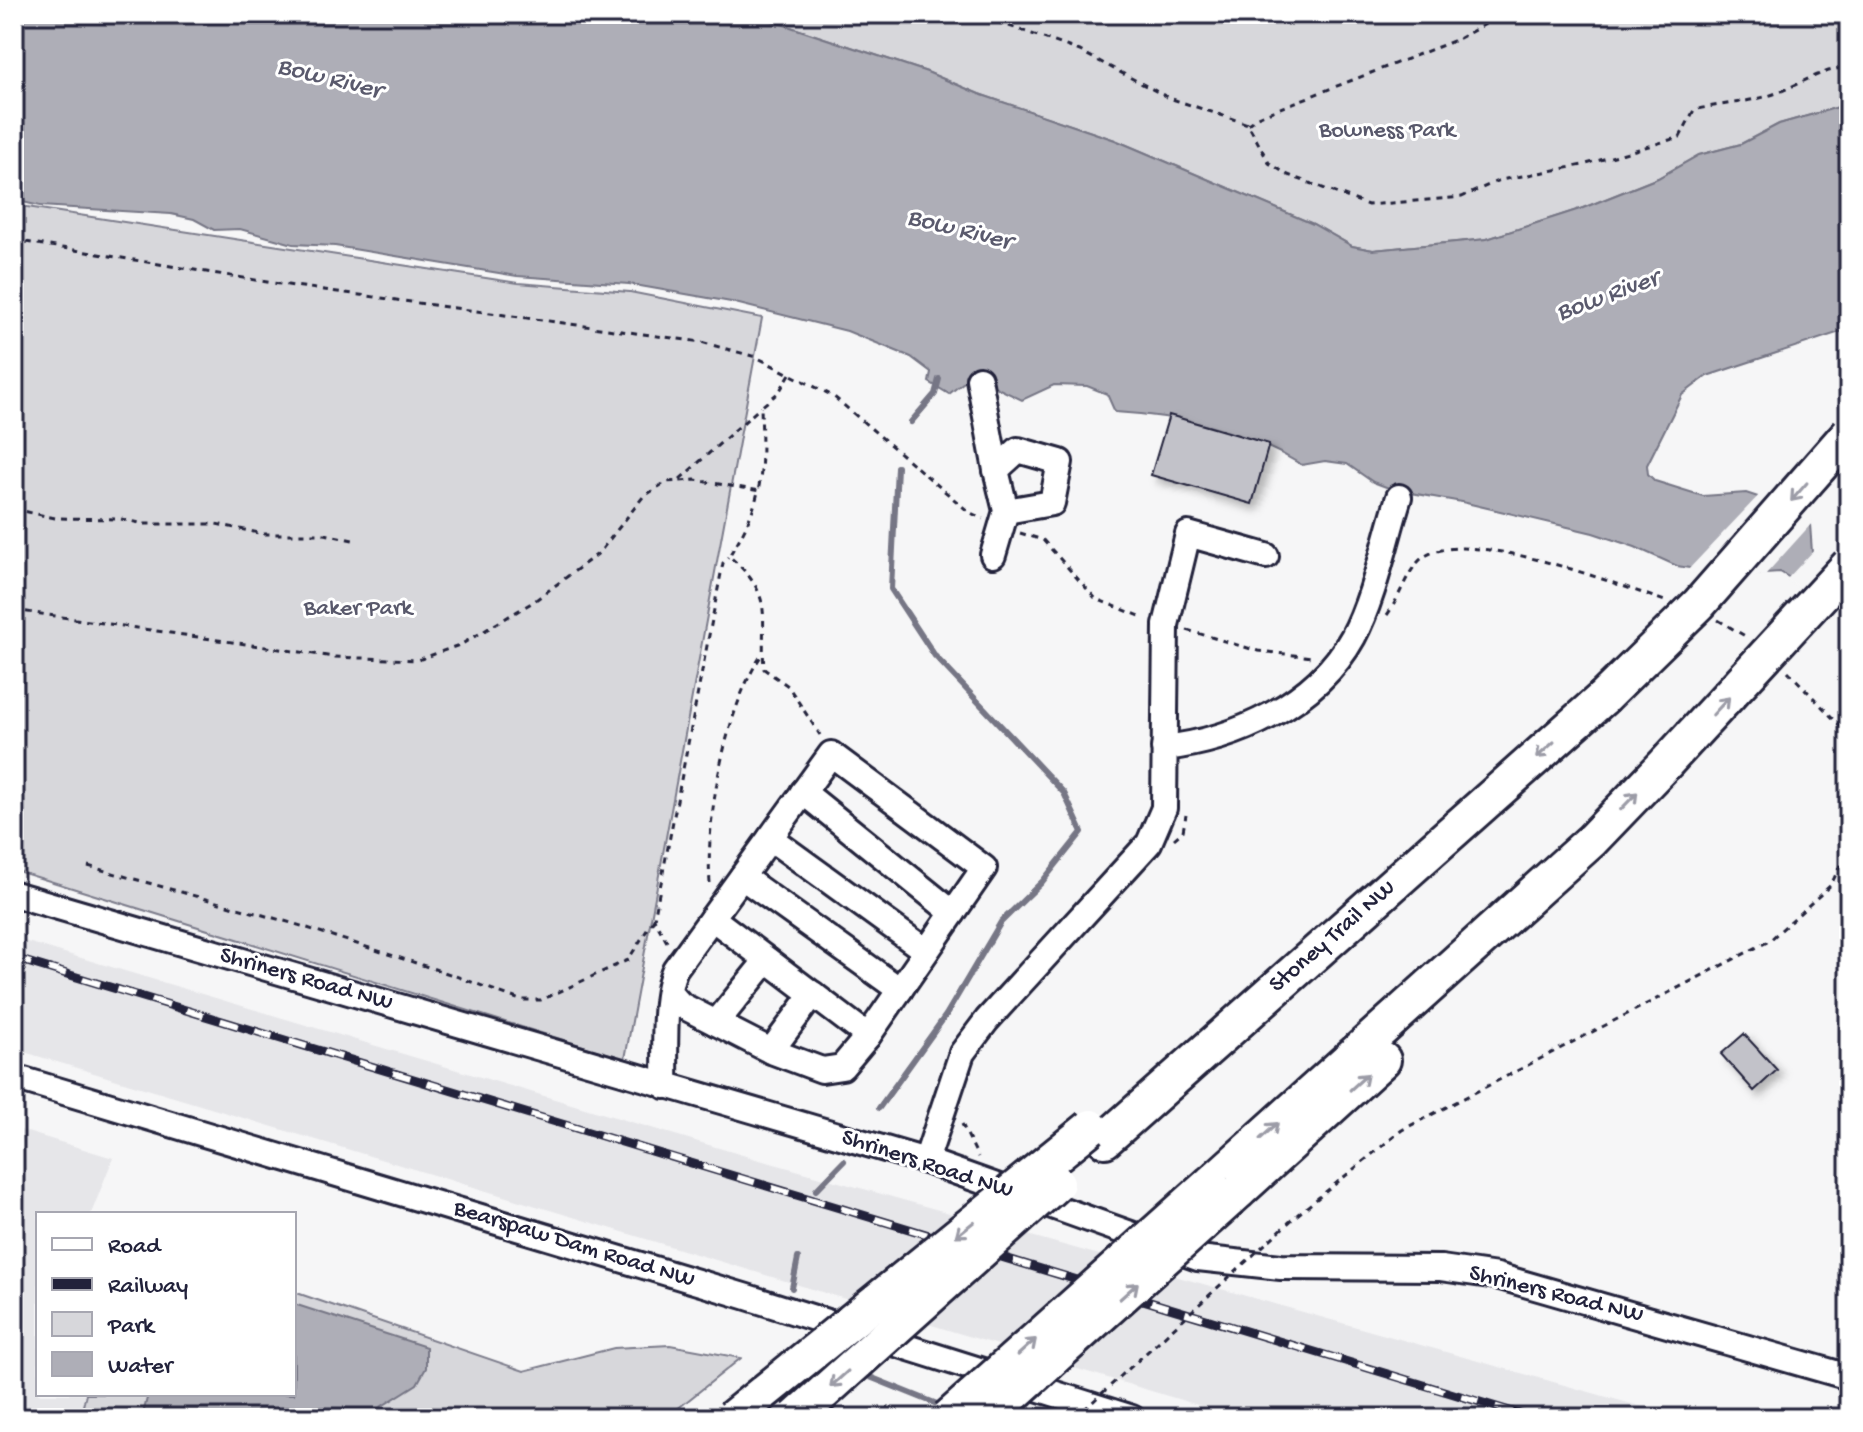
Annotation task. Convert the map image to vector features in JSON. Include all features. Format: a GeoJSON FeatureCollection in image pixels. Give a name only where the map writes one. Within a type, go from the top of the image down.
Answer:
{"type":"FeatureCollection","features":[{"type":"Feature","properties":{"kind":"highway","name":"Stoney Trail NW"},"geometry":{"type":"LineString","coordinates":[[795,1418],[1098,1134],[1253,1007],[1603,698],[1699,604],[1849,433]]}},
{"type":"Feature","properties":{"kind":"highway"},"geometry":{"type":"LineString","coordinates":[[987,1418],[1225,1187],[1592,840],[1849,565]]}},
{"type":"Feature","properties":{"kind":"highway"},"geometry":{"type":"LineString","coordinates":[[732,1418],[1098,1134]]}},
{"type":"Feature","properties":{"kind":"highway"},"geometry":{"type":"LineString","coordinates":[[948,1418],[1225,1187]]}},
{"type":"Feature","properties":{"kind":"street"},"geometry":{"type":"LineString","coordinates":[[979,379],[1004,519],[993,555]]}},
{"type":"Feature","properties":{"kind":"street"},"geometry":{"type":"LineString","coordinates":[[996,470],[1018,450],[1060,462],[1052,503],[1004,519]]}},
{"type":"Feature","properties":{"kind":"street"},"geometry":{"type":"LineString","coordinates":[[1164,748],[1204,744],[1261,723],[1326,672],[1353,637],[1399,497]]}},
{"type":"Feature","properties":{"kind":"street"},"geometry":{"type":"LineString","coordinates":[[926,1161],[962,1053],[987,1020],[1149,843],[1164,808],[1166,625],[1188,534],[1266,556]]}},
{"type":"Feature","properties":{"kind":"street"},"geometry":{"type":"LineString","coordinates":[[665,1086],[670,993],[671,977],[831,754],[984,868],[868,1036],[842,1067],[822,1070],[771,1051],[681,1005],[670,993]]}},
{"type":"Feature","properties":{"kind":"street"},"geometry":{"type":"LineString","coordinates":[[803,792],[953,913]]}},
{"type":"Feature","properties":{"kind":"street"},"geometry":{"type":"LineString","coordinates":[[770,838],[926,951]]}},
{"type":"Feature","properties":{"kind":"street"},"geometry":{"type":"LineString","coordinates":[[742,877],[900,990]]}},
{"type":"Feature","properties":{"kind":"street","name":"Shriners Road NW"},"geometry":{"type":"LineString","coordinates":[[14,894],[926,1161],[1198,1258],[1281,1267],[1441,1268],[1497,1276],[1849,1377]]}},
{"type":"Feature","properties":{"kind":"street"},"geometry":{"type":"LineString","coordinates":[[716,912],[767,960],[868,1036]]}},
{"type":"Feature","properties":{"kind":"street"},"geometry":{"type":"LineString","coordinates":[[716,1023],[767,960]]}},
{"type":"Feature","properties":{"kind":"street"},"geometry":{"type":"LineString","coordinates":[[771,1051],[813,994]]}},
{"type":"Feature","properties":{"kind":"street","name":"Bearspaw Dam Road NW"},"geometry":{"type":"LineString","coordinates":[[14,1077],[744,1296],[1132,1418]]}},
{"type":"Feature","properties":{"kind":"path"},"geometry":{"type":"LineString","coordinates":[[975,14],[1080,51],[1169,98],[1248,124],[1269,163],[1288,175],[1368,205],[1462,197],[1500,180],[1583,165],[1680,137],[1694,110],[1755,99],[1781,91],[1804,77],[1849,67]]}},
{"type":"Feature","properties":{"kind":"path"},"geometry":{"type":"LineString","coordinates":[[1248,124],[1257,117],[1386,64],[1456,40],[1504,14]]}},
{"type":"Feature","properties":{"kind":"path"},"geometry":{"type":"LineString","coordinates":[[14,240],[273,283],[701,342],[756,357],[833,396],[969,512],[1004,519],[1043,540],[1096,599],[1166,625],[1258,651],[1290,656],[1325,656],[1353,637]]}},
{"type":"Feature","properties":{"kind":"path"},"geometry":{"type":"LineString","coordinates":[[680,479],[779,392],[790,374]]}},
{"type":"Feature","properties":{"kind":"path"},"geometry":{"type":"LineString","coordinates":[[88,866],[295,924],[520,1000],[541,1000],[628,960],[654,919],[723,563],[747,528],[761,491],[761,407]]}},
{"type":"Feature","properties":{"kind":"path"},"geometry":{"type":"LineString","coordinates":[[14,610],[334,657],[418,660],[462,644],[533,602],[599,553],[643,497],[666,482],[680,479],[761,491]]}},
{"type":"Feature","properties":{"kind":"path"},"geometry":{"type":"LineString","coordinates":[[14,509],[55,518],[121,519],[144,524],[216,524],[264,534],[325,534],[357,541]]}},
{"type":"Feature","properties":{"kind":"path"},"geometry":{"type":"LineString","coordinates":[[1419,560],[1452,547],[1486,548],[1565,567],[1670,603]]}},
{"type":"Feature","properties":{"kind":"path"},"geometry":{"type":"LineString","coordinates":[[729,556],[748,573],[765,602],[764,669],[788,686],[831,754]]}},
{"type":"Feature","properties":{"kind":"path"},"geometry":{"type":"LineString","coordinates":[[716,912],[712,899],[709,825],[735,717],[750,671],[763,653]]}},
{"type":"Feature","properties":{"kind":"path"},"geometry":{"type":"LineString","coordinates":[[1164,847],[1183,831],[1186,813]]}},
{"type":"Feature","properties":{"kind":"path"},"geometry":{"type":"LineString","coordinates":[[1075,1418],[1297,1215],[1402,1130],[1769,941],[1831,885],[1849,846]]}},
{"type":"Feature","properties":{"kind":"path"},"geometry":{"type":"LineString","coordinates":[[654,919],[681,961]]}},
{"type":"Feature","properties":{"kind":"path"},"geometry":{"type":"LineString","coordinates":[[964,1111],[962,1123],[983,1162]]}},
{"type":"Feature","properties":{"kind":"path"},"geometry":{"type":"LineString","coordinates":[[1249,1252],[1265,1254]]}},
{"type":"Feature","properties":{"kind":"shaded area"},"geometry":{"type":"Polygon","coordinates":[[[14,938],[749,1157],[1682,1418],[1241,1418],[14,1049],[14,938]]]}},
{"type":"Feature","properties":{"kind":"shaded area"},"geometry":{"type":"Polygon","coordinates":[[[14,1128],[113,1158],[92,1212],[36,1212],[36,1396],[86,1396],[80,1418],[14,1418],[14,1128]]]}},
{"type":"Feature","properties":{"kind":"green space","name":"Bowness Park"},"geometry":{"type":"Polygon","coordinates":[[[751,14],[1849,14],[1849,104],[1779,124],[1741,144],[1699,155],[1658,178],[1583,208],[1487,239],[1373,250],[1352,246],[1313,224],[1115,140],[979,94],[927,72],[751,14]]]}},
{"type":"Feature","properties":{"kind":"green space","name":"Baker Park"},"geometry":{"type":"Polygon","coordinates":[[[14,205],[518,283],[630,292],[762,318],[625,1059],[14,870],[14,205]]]}},
{"type":"Feature","properties":{"kind":"green space"},"geometry":{"type":"Polygon","coordinates":[[[296,1293],[524,1371],[614,1348],[670,1345],[741,1358],[666,1418],[80,1418],[86,1396],[296,1396],[296,1293]]]}},
{"type":"Feature","properties":{"kind":"water","name":"Bow River"},"geometry":{"type":"Polygon","coordinates":[[[14,14],[751,14],[927,72],[979,94],[1115,140],[1313,224],[1352,246],[1373,250],[1487,239],[1583,208],[1658,178],[1699,155],[1741,144],[1779,124],[1849,104],[1849,329],[1707,376],[1682,395],[1647,465],[1648,474],[1655,481],[1703,496],[1746,493],[1767,500],[1810,524],[1812,552],[1832,603],[1780,572],[1733,575],[1677,566],[1593,533],[1462,502],[1394,490],[1373,482],[1347,464],[1325,461],[1302,465],[1258,443],[1212,427],[1165,417],[1115,412],[1107,394],[1087,386],[1054,385],[1022,400],[979,379],[969,378],[949,394],[929,382],[931,372],[911,357],[847,331],[731,302],[629,284],[517,276],[335,246],[293,244],[240,229],[214,230],[194,219],[171,214],[40,206],[14,200],[14,14]]]}},
{"type":"Feature","properties":{"kind":"water"},"geometry":{"type":"Polygon","coordinates":[[[296,1305],[426,1347],[426,1368],[417,1384],[363,1418],[142,1418],[148,1396],[296,1396],[296,1305]]]}},
{"type":"Feature","properties":{"kind":"pier"},"geometry":{"type":"Polygon","coordinates":[[[1761,493],[1813,522],[1766,574],[1733,578],[1686,572],[1761,493]]]}},
{"type":"Feature","properties":{"kind":"pier"},"geometry":{"type":"Polygon","coordinates":[[[1817,547],[1822,571],[1849,594],[1849,614],[1786,580],[1817,547]]]}},
{"type":"Feature","properties":{"kind":"building"},"geometry":{"type":"Polygon","coordinates":[[[1169,415],[1269,444],[1252,504],[1151,475],[1169,415]]]}},
{"type":"Feature","properties":{"kind":"building"},"geometry":{"type":"Polygon","coordinates":[[[1744,1034],[1777,1070],[1754,1091],[1721,1054],[1744,1034]]]}},
{"type":"Feature","properties":{"kind":"waterway"},"geometry":{"type":"LineString","coordinates":[[911,422],[935,394],[939,379]]}},
{"type":"Feature","properties":{"kind":"waterway"},"geometry":{"type":"LineString","coordinates":[[879,1108],[946,1015],[1001,922],[1042,882],[1082,832],[1064,793],[935,656],[891,589],[897,467]]}},
{"type":"Feature","properties":{"kind":"waterway"},"geometry":{"type":"LineString","coordinates":[[816,1190],[844,1161]]}},
{"type":"Feature","properties":{"kind":"waterway"},"geometry":{"type":"LineString","coordinates":[[792,1288],[798,1258]]}},
{"type":"Feature","properties":{"kind":"waterway"},"geometry":{"type":"LineString","coordinates":[[860,1373],[942,1406]]}},
{"type":"Feature","properties":{"kind":"railway"},"geometry":{"type":"LineString","coordinates":[[14,958],[1533,1418]]}}]}
